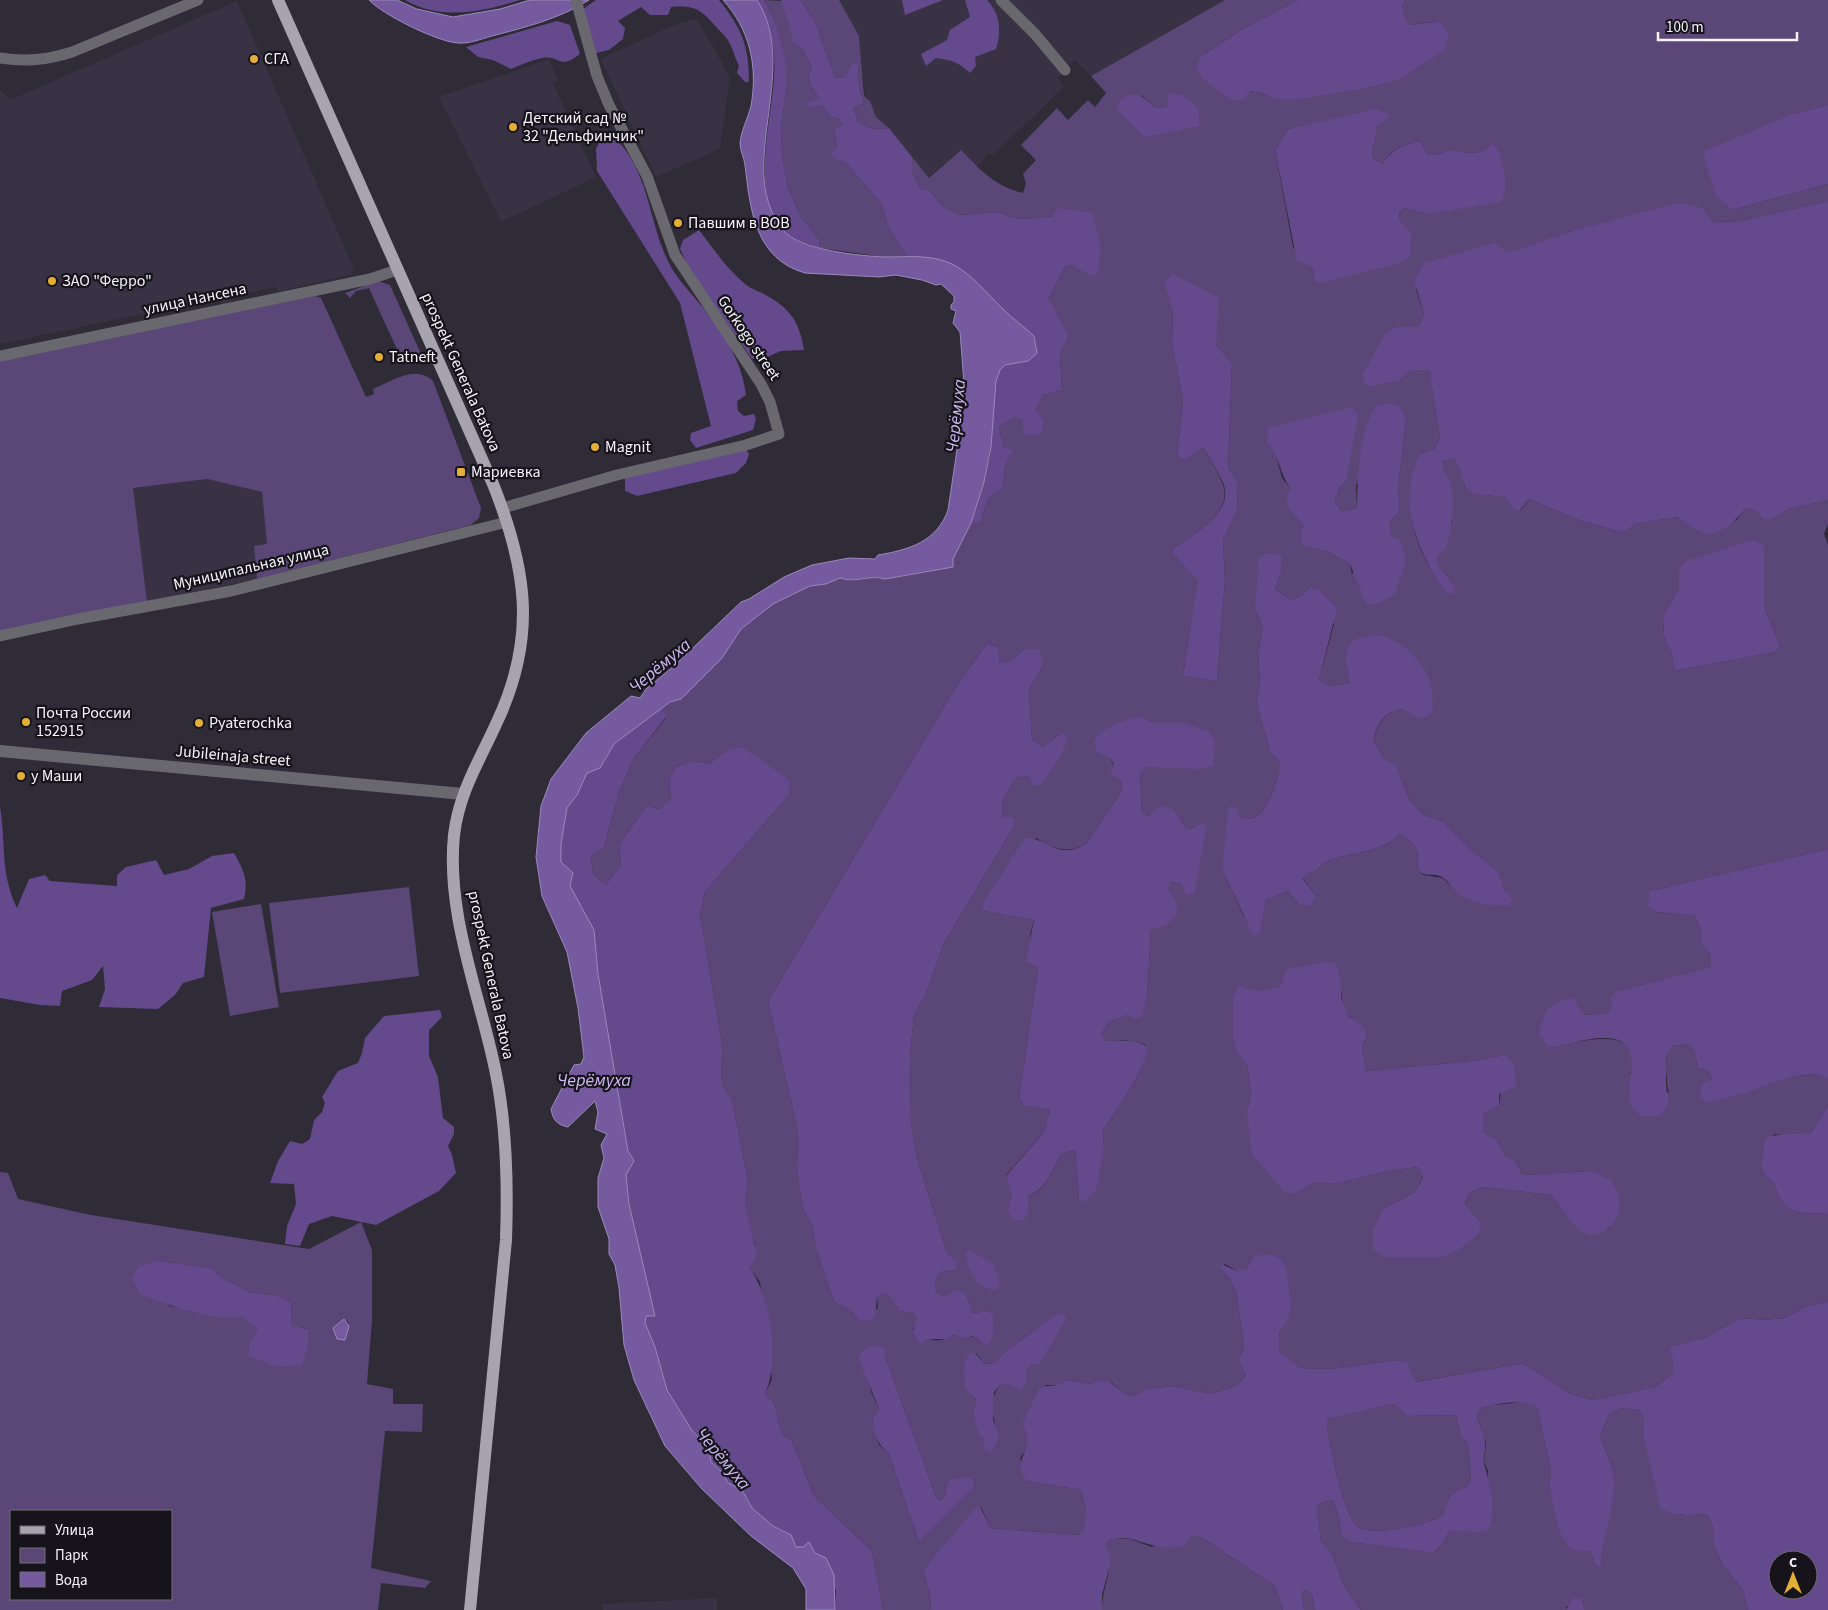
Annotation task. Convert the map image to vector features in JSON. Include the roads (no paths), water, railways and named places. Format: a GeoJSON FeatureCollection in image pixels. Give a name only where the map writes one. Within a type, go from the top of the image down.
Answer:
{"type":"FeatureCollection","features":[{"type":"Feature","properties":{"kind":"main road","name":"prospekt Generala Batova"},"geometry":{"type":"LineString","coordinates":[[278,0],[508,522],[523,589],[522,645],[516,675],[504,707],[462,794],[454,842],[456,900],[500,1094],[508,1179],[506,1240],[470,1610]]}},
{"type":"Feature","properties":{"kind":"street"},"geometry":{"type":"LineString","coordinates":[[0,58],[20,61],[51,59],[198,0]]}},
{"type":"Feature","properties":{"kind":"street","name":"Gorkogo street"},"geometry":{"type":"LineString","coordinates":[[502,508],[617,475],[746,445],[779,434],[770,402],[761,384],[675,255],[646,176],[606,99],[586,43],[576,0]]}},
{"type":"Feature","properties":{"kind":"street"},"geometry":{"type":"LineString","coordinates":[[1001,0],[1035,34],[1065,70]]}},
{"type":"Feature","properties":{"kind":"street","name":"улица Нансена"},"geometry":{"type":"LineString","coordinates":[[0,356],[370,279],[397,270]]}},
{"type":"Feature","properties":{"kind":"street","name":"Муниципальная улица"},"geometry":{"type":"LineString","coordinates":[[0,636],[78,619],[231,591],[508,522]]}},
{"type":"Feature","properties":{"kind":"street","name":"Jubileinaja street"},"geometry":{"type":"LineString","coordinates":[[0,751],[462,794]]}},
{"type":"Feature","properties":{"kind":"water"},"geometry":{"type":"Polygon","coordinates":[[[369,0],[397,0],[417,9],[453,17],[500,9],[530,0],[589,0],[578,7],[542,22],[475,41],[458,43],[438,38],[411,27],[386,13],[369,0]]]}},
{"type":"Feature","properties":{"kind":"water","name":"Черёмуха"},"geometry":{"type":"Polygon","coordinates":[[[723,0],[757,0],[769,28],[773,57],[772,88],[764,150],[764,179],[770,207],[784,231],[792,238],[803,243],[831,251],[885,257],[927,257],[952,264],[972,278],[1007,313],[1034,336],[1037,353],[1028,361],[1005,365],[1000,370],[996,381],[991,447],[984,482],[971,523],[953,559],[953,567],[885,579],[846,580],[840,578],[826,584],[810,586],[773,604],[741,629],[722,658],[681,699],[670,702],[614,744],[600,768],[587,773],[577,795],[567,808],[561,844],[561,862],[573,873],[570,886],[594,930],[598,974],[628,1151],[634,1161],[626,1175],[629,1204],[655,1316],[646,1316],[645,1323],[655,1347],[667,1390],[691,1429],[709,1449],[711,1462],[722,1472],[728,1483],[742,1490],[752,1508],[773,1526],[791,1535],[796,1547],[803,1547],[809,1542],[815,1553],[826,1558],[834,1575],[835,1610],[806,1610],[806,1589],[793,1568],[751,1536],[702,1489],[665,1446],[634,1380],[624,1345],[615,1265],[609,1254],[609,1239],[598,1207],[598,1178],[604,1158],[601,1145],[607,1134],[595,1129],[598,1112],[595,1101],[568,1127],[556,1121],[551,1109],[574,1065],[581,1064],[584,1057],[578,1008],[567,952],[542,896],[536,857],[541,806],[551,779],[586,733],[631,696],[640,698],[646,689],[674,666],[741,602],[784,577],[812,565],[849,558],[875,559],[878,555],[920,543],[937,530],[948,510],[965,396],[960,332],[953,323],[956,311],[951,309],[954,296],[941,284],[936,285],[896,275],[879,277],[805,273],[788,266],[775,256],[765,244],[753,215],[740,146],[751,106],[753,91],[750,49],[740,24],[723,0]]]}},
{"type":"Feature","properties":{"kind":"water"},"geometry":{"type":"Polygon","coordinates":[[[344,1319],[349,1326],[345,1340],[337,1339],[333,1328],[344,1319]]]}},
{"type":"Feature","properties":{"kind":"place","name":"СГА"},"geometry":{"type":"Point","coordinates":[254,59]}},
{"type":"Feature","properties":{"kind":"place","name":"Детский сад № 32 \"Дельфинчик\""},"geometry":{"type":"Point","coordinates":[513,127]}},
{"type":"Feature","properties":{"kind":"place","name":"Павшим в ВОВ"},"geometry":{"type":"Point","coordinates":[678,223]}},
{"type":"Feature","properties":{"kind":"place","name":"ЗАО \"Ферро\""},"geometry":{"type":"Point","coordinates":[52,281]}},
{"type":"Feature","properties":{"kind":"place","name":"Tatneft"},"geometry":{"type":"Point","coordinates":[379,357]}},
{"type":"Feature","properties":{"kind":"place","name":"Magnit"},"geometry":{"type":"Point","coordinates":[595,447]}},
{"type":"Feature","properties":{"kind":"place","name":"Мариевка"},"geometry":{"type":"Point","coordinates":[461,472]}},
{"type":"Feature","properties":{"kind":"place","name":"Почта России 152915"},"geometry":{"type":"Point","coordinates":[26,722]}},
{"type":"Feature","properties":{"kind":"place","name":"Pyaterochka"},"geometry":{"type":"Point","coordinates":[199,723]}},
{"type":"Feature","properties":{"kind":"place","name":"у Маши"},"geometry":{"type":"Point","coordinates":[21,776]}}]}
